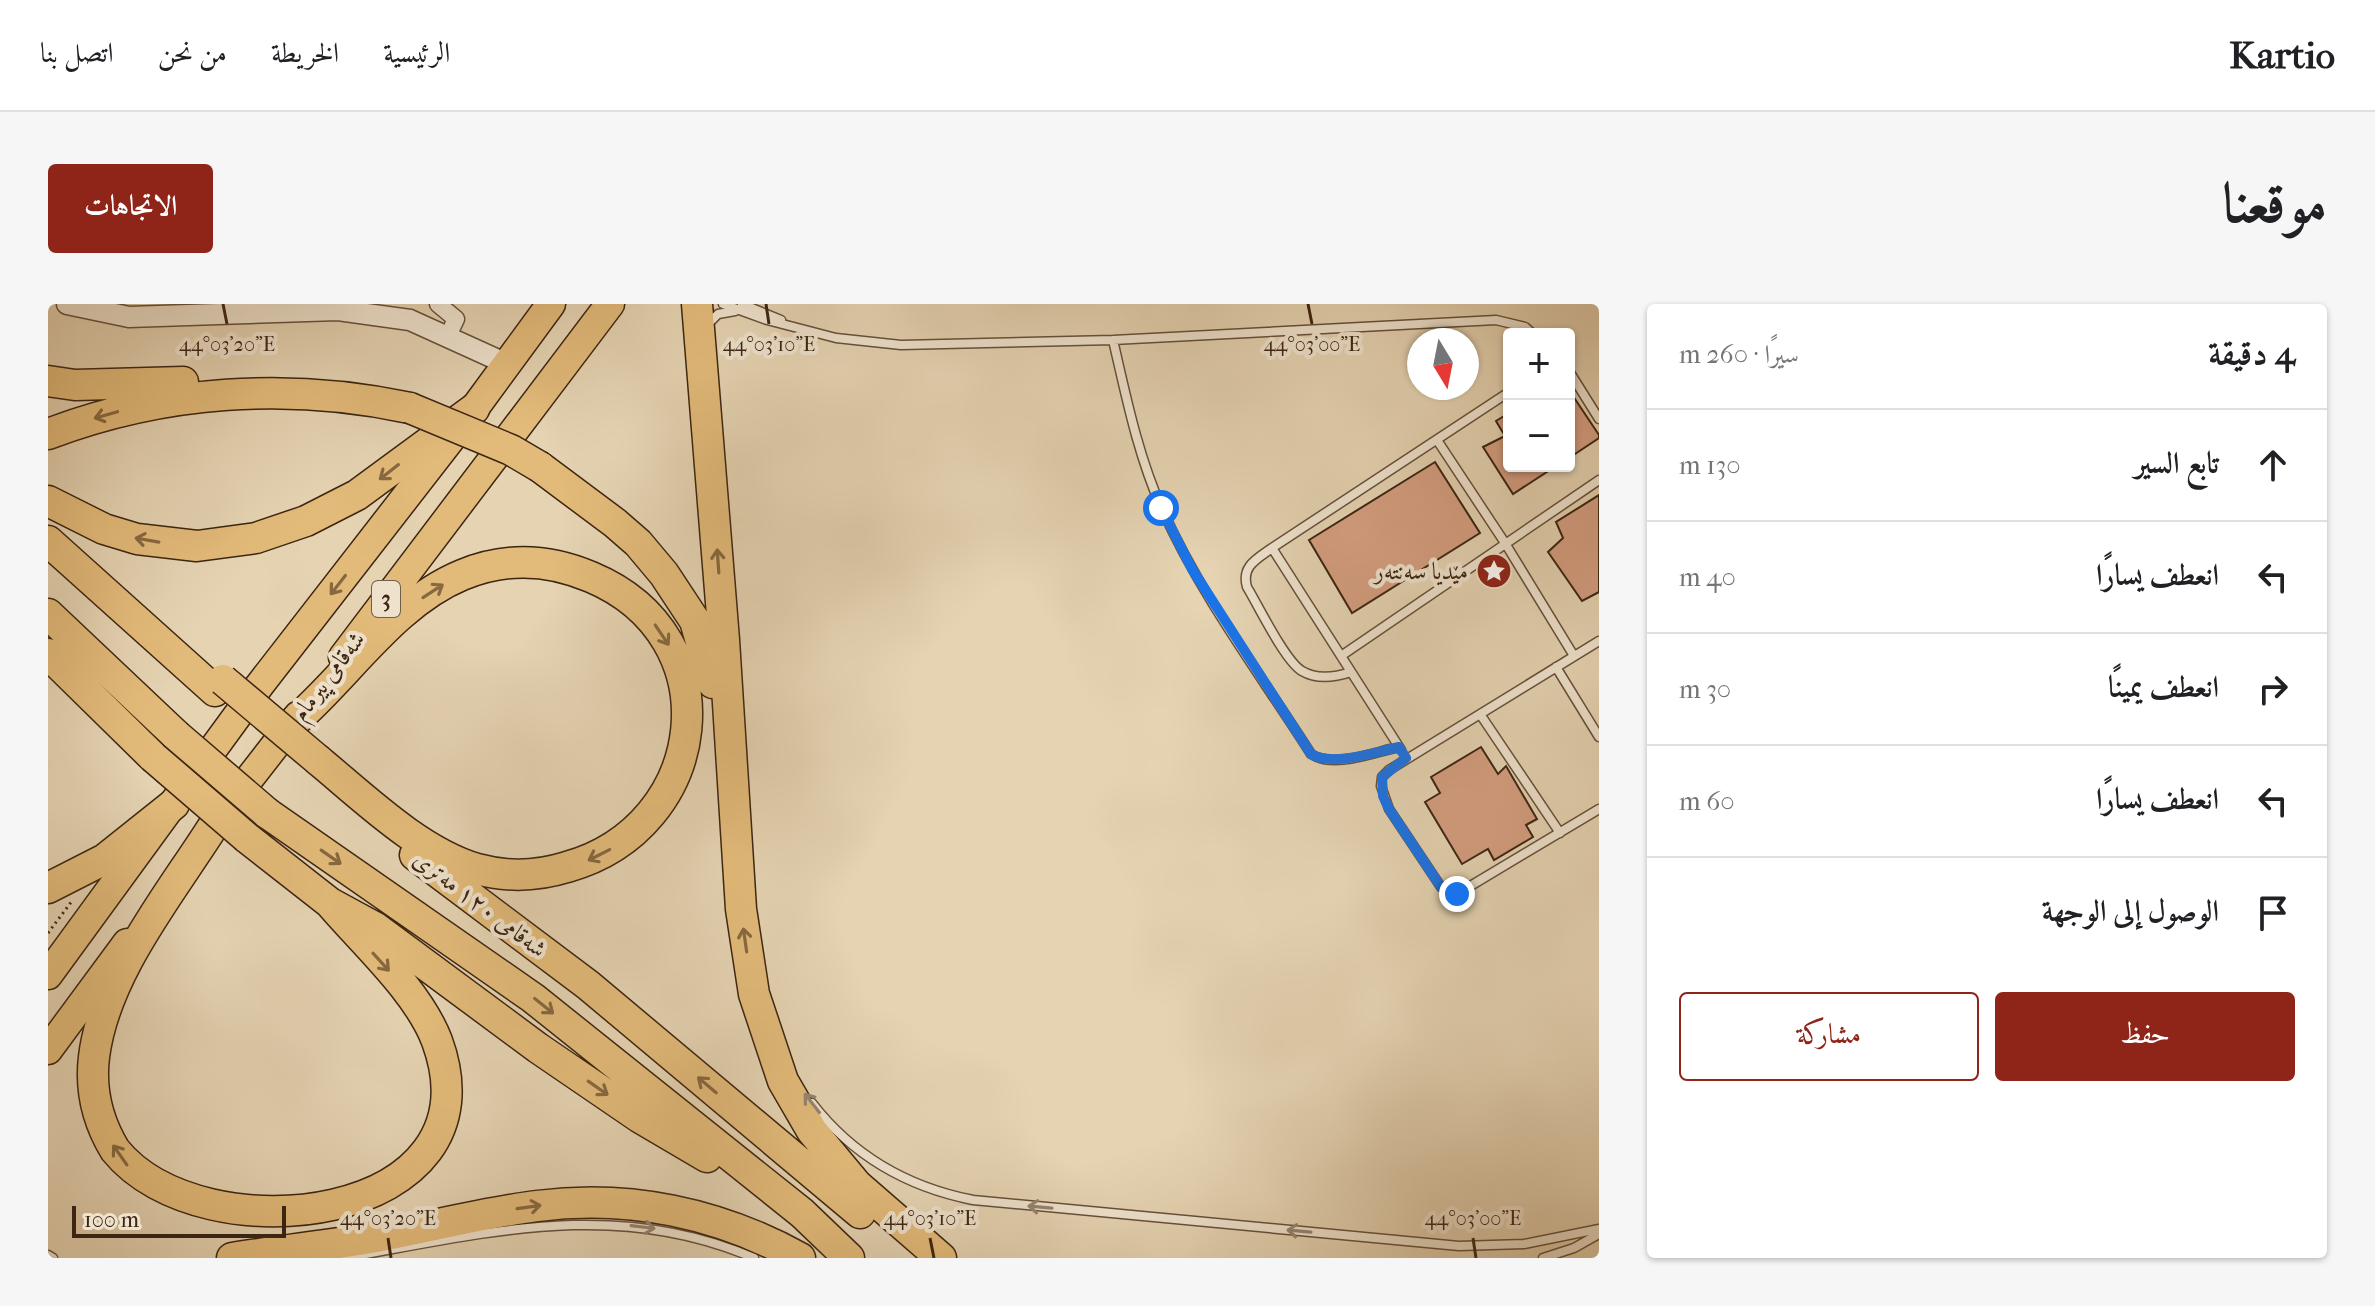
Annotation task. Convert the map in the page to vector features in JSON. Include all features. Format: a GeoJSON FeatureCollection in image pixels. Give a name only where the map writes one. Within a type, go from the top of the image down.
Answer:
{"type":"FeatureCollection","features":[{"type":"Feature","properties":{"kind":"highway","name":"شەقامی پیرمام"},"geometry":{"type":"LineString","coordinates":[[48,975],[259,686],[474,409],[551,304]]}},
{"type":"Feature","properties":{"kind":"highway","name":"شەقامی پیرمام"},"geometry":{"type":"LineString","coordinates":[[48,1050],[212,828],[610,304]]}},
{"type":"Feature","properties":{"kind":"highway"},"geometry":{"type":"LineString","coordinates":[[697,304],[724,640],[742,921],[754,994],[783,1081],[812,1131],[857,1185],[941,1258]]}},
{"type":"Feature","properties":{"kind":"highway"},"geometry":{"type":"LineString","coordinates":[[48,381],[75,385],[283,379],[321,384],[378,401]]}},
{"type":"Feature","properties":{"kind":"highway"},"geometry":{"type":"LineString","coordinates":[[48,434],[102,415],[147,404],[197,397],[245,393],[341,395],[410,408],[441,418],[511,450],[594,506],[638,543],[682,601],[695,621],[706,651],[729,751]]}},
{"type":"Feature","properties":{"kind":"highway"},"geometry":{"type":"LineString","coordinates":[[48,501],[104,529],[137,539],[197,546],[256,538],[306,521],[357,495],[474,409]]}},
{"type":"Feature","properties":{"kind":"highway","name":"شەقامی ١٢٠ مەتری"},"geometry":{"type":"LineString","coordinates":[[48,541],[109,598],[588,985],[879,1229],[919,1258]]}},
{"type":"Feature","properties":{"kind":"highway"},"geometry":{"type":"LineString","coordinates":[[295,721],[379,636],[420,600],[440,586],[474,570],[517,562],[568,568],[602,582],[625,596],[648,617],[667,642],[681,672],[689,707],[684,748],[677,769],[662,799],[640,826],[598,856],[580,864],[538,874],[492,872],[455,860],[312,765]]}},
{"type":"Feature","properties":{"kind":"highway","name":"شەقامی ١٢٠ مەتری"},"geometry":{"type":"LineString","coordinates":[[48,614],[176,735],[267,813],[533,998],[802,1213],[849,1258]]}},
{"type":"Feature","properties":{"kind":"highway"},"geometry":{"type":"LineString","coordinates":[[48,654],[153,757],[247,838],[330,903],[376,928],[538,1048],[639,1117],[802,1213]]}},
{"type":"Feature","properties":{"kind":"highway"},"geometry":{"type":"LineString","coordinates":[[48,671],[109,713]]}},
{"type":"Feature","properties":{"kind":"highway"},"geometry":{"type":"LineString","coordinates":[[62,892],[174,804]]}},
{"type":"Feature","properties":{"kind":"highway"},"geometry":{"type":"LineString","coordinates":[[212,828],[119,978],[102,1020],[93,1060],[95,1097],[111,1142],[135,1174],[166,1199],[201,1215],[242,1225],[314,1223],[360,1208],[405,1180],[438,1136],[446,1091],[436,1040],[414,1000],[330,903]]}},
{"type":"Feature","properties":{"kind":"highway"},"geometry":{"type":"LineString","coordinates":[[232,1258],[370,1238],[539,1205],[589,1203],[632,1203],[716,1220],[771,1242],[800,1258]]}},
{"type":"Feature","properties":{"kind":"street"},"geometry":{"type":"LineString","coordinates":[[67,304],[129,317],[338,310],[410,320],[507,364]]}},
{"type":"Feature","properties":{"kind":"street"},"geometry":{"type":"LineString","coordinates":[[438,304],[456,319],[448,336]]}},
{"type":"Feature","properties":{"kind":"lane"},"geometry":{"type":"LineString","coordinates":[[723,304],[744,308],[808,331],[869,343],[901,345],[1113,340],[1496,320],[1526,328]]}},
{"type":"Feature","properties":{"kind":"lane"},"geometry":{"type":"LineString","coordinates":[[701,358],[705,330],[711,319],[725,311],[744,308]]}},
{"type":"Feature","properties":{"kind":"lane"},"geometry":{"type":"LineString","coordinates":[[1113,340],[1137,440],[1161,508],[1192,569],[1311,754],[1322,759],[1349,758],[1399,747]]}},
{"type":"Feature","properties":{"kind":"lane"},"geometry":{"type":"LineString","coordinates":[[1575,381],[1599,419]]}},
{"type":"Feature","properties":{"kind":"lane"},"geometry":{"type":"LineString","coordinates":[[1351,672],[1334,678],[1317,676],[1302,671],[1290,659],[1247,587],[1244,578],[1249,564],[1503,396]]}},
{"type":"Feature","properties":{"kind":"lane"},"geometry":{"type":"LineString","coordinates":[[1437,440],[1574,656]]}},
{"type":"Feature","properties":{"kind":"lane"},"geometry":{"type":"LineString","coordinates":[[1341,656],[1599,480]]}},
{"type":"Feature","properties":{"kind":"lane"},"geometry":{"type":"LineString","coordinates":[[1272,548],[1406,758]]}},
{"type":"Feature","properties":{"kind":"lane"},"geometry":{"type":"LineString","coordinates":[[1599,641],[1406,758],[1382,777],[1383,796],[1441,887],[1450,893],[1463,892],[1599,809]]}},
{"type":"Feature","properties":{"kind":"lane"},"geometry":{"type":"LineString","coordinates":[[1556,667],[1599,737]]}},
{"type":"Feature","properties":{"kind":"lane"},"geometry":{"type":"LineString","coordinates":[[1480,714],[1560,833]]}},
{"type":"Feature","properties":{"kind":"lane"},"geometry":{"type":"LineString","coordinates":[[754,994],[794,1079]]}},
{"type":"Feature","properties":{"kind":"lane"},"geometry":{"type":"LineString","coordinates":[[802,1090],[838,1133],[874,1162],[933,1191],[973,1200],[1459,1246],[1524,1244],[1599,1232]]}},
{"type":"Feature","properties":{"kind":"lane"},"geometry":{"type":"LineString","coordinates":[[344,1258],[473,1235],[570,1224],[650,1227],[720,1243],[754,1258]]}},
{"type":"Feature","properties":{"kind":"lane"},"geometry":{"type":"LineString","coordinates":[[1552,1258],[1599,1232]]}},
{"type":"Feature","properties":{"kind":"lane"},"geometry":{"type":"LineString","coordinates":[[1543,1258],[1574,1248]]}},
{"type":"Feature","properties":{"kind":"path"},"geometry":{"type":"LineString","coordinates":[[48,933],[62,892]]}},
{"type":"Feature","properties":{"kind":"building"},"geometry":{"type":"Polygon","coordinates":[[[1575,399],[1599,435],[1575,454],[1575,399]]]}},
{"type":"Feature","properties":{"kind":"building"},"geometry":{"type":"Polygon","coordinates":[[[1503,417],[1503,433],[1496,421],[1503,417]]]}},
{"type":"Feature","properties":{"kind":"building"},"geometry":{"type":"Polygon","coordinates":[[[1503,437],[1503,472],[1547,472],[1513,494],[1483,447],[1503,437]]]}},
{"type":"Feature","properties":{"kind":"building"},"geometry":{"type":"Polygon","coordinates":[[[1435,462],[1480,533],[1352,613],[1309,540],[1435,462]]]}},
{"type":"Feature","properties":{"kind":"building"},"geometry":{"type":"Polygon","coordinates":[[[1599,495],[1599,592],[1582,601],[1548,552],[1563,538],[1556,522],[1599,495]]]}},
{"type":"Feature","properties":{"kind":"building"},"geometry":{"type":"Polygon","coordinates":[[[1481,747],[1498,774],[1506,766],[1537,819],[1526,825],[1533,837],[1494,860],[1488,849],[1462,864],[1425,802],[1440,793],[1431,777],[1481,747]]]}},
{"type":"Feature","properties":{"kind":"place","name":"مێدیا سەنتەر"},"geometry":{"type":"Point","coordinates":[1494,571]}},
{"type":"Feature","properties":{"kind":"route"},"geometry":{"type":"LineString","coordinates":[[1161,508],[1192,569],[1311,754],[1322,759],[1349,758],[1399,747],[1406,758],[1382,777],[1383,796],[1441,887],[1457,894]]}}]}
